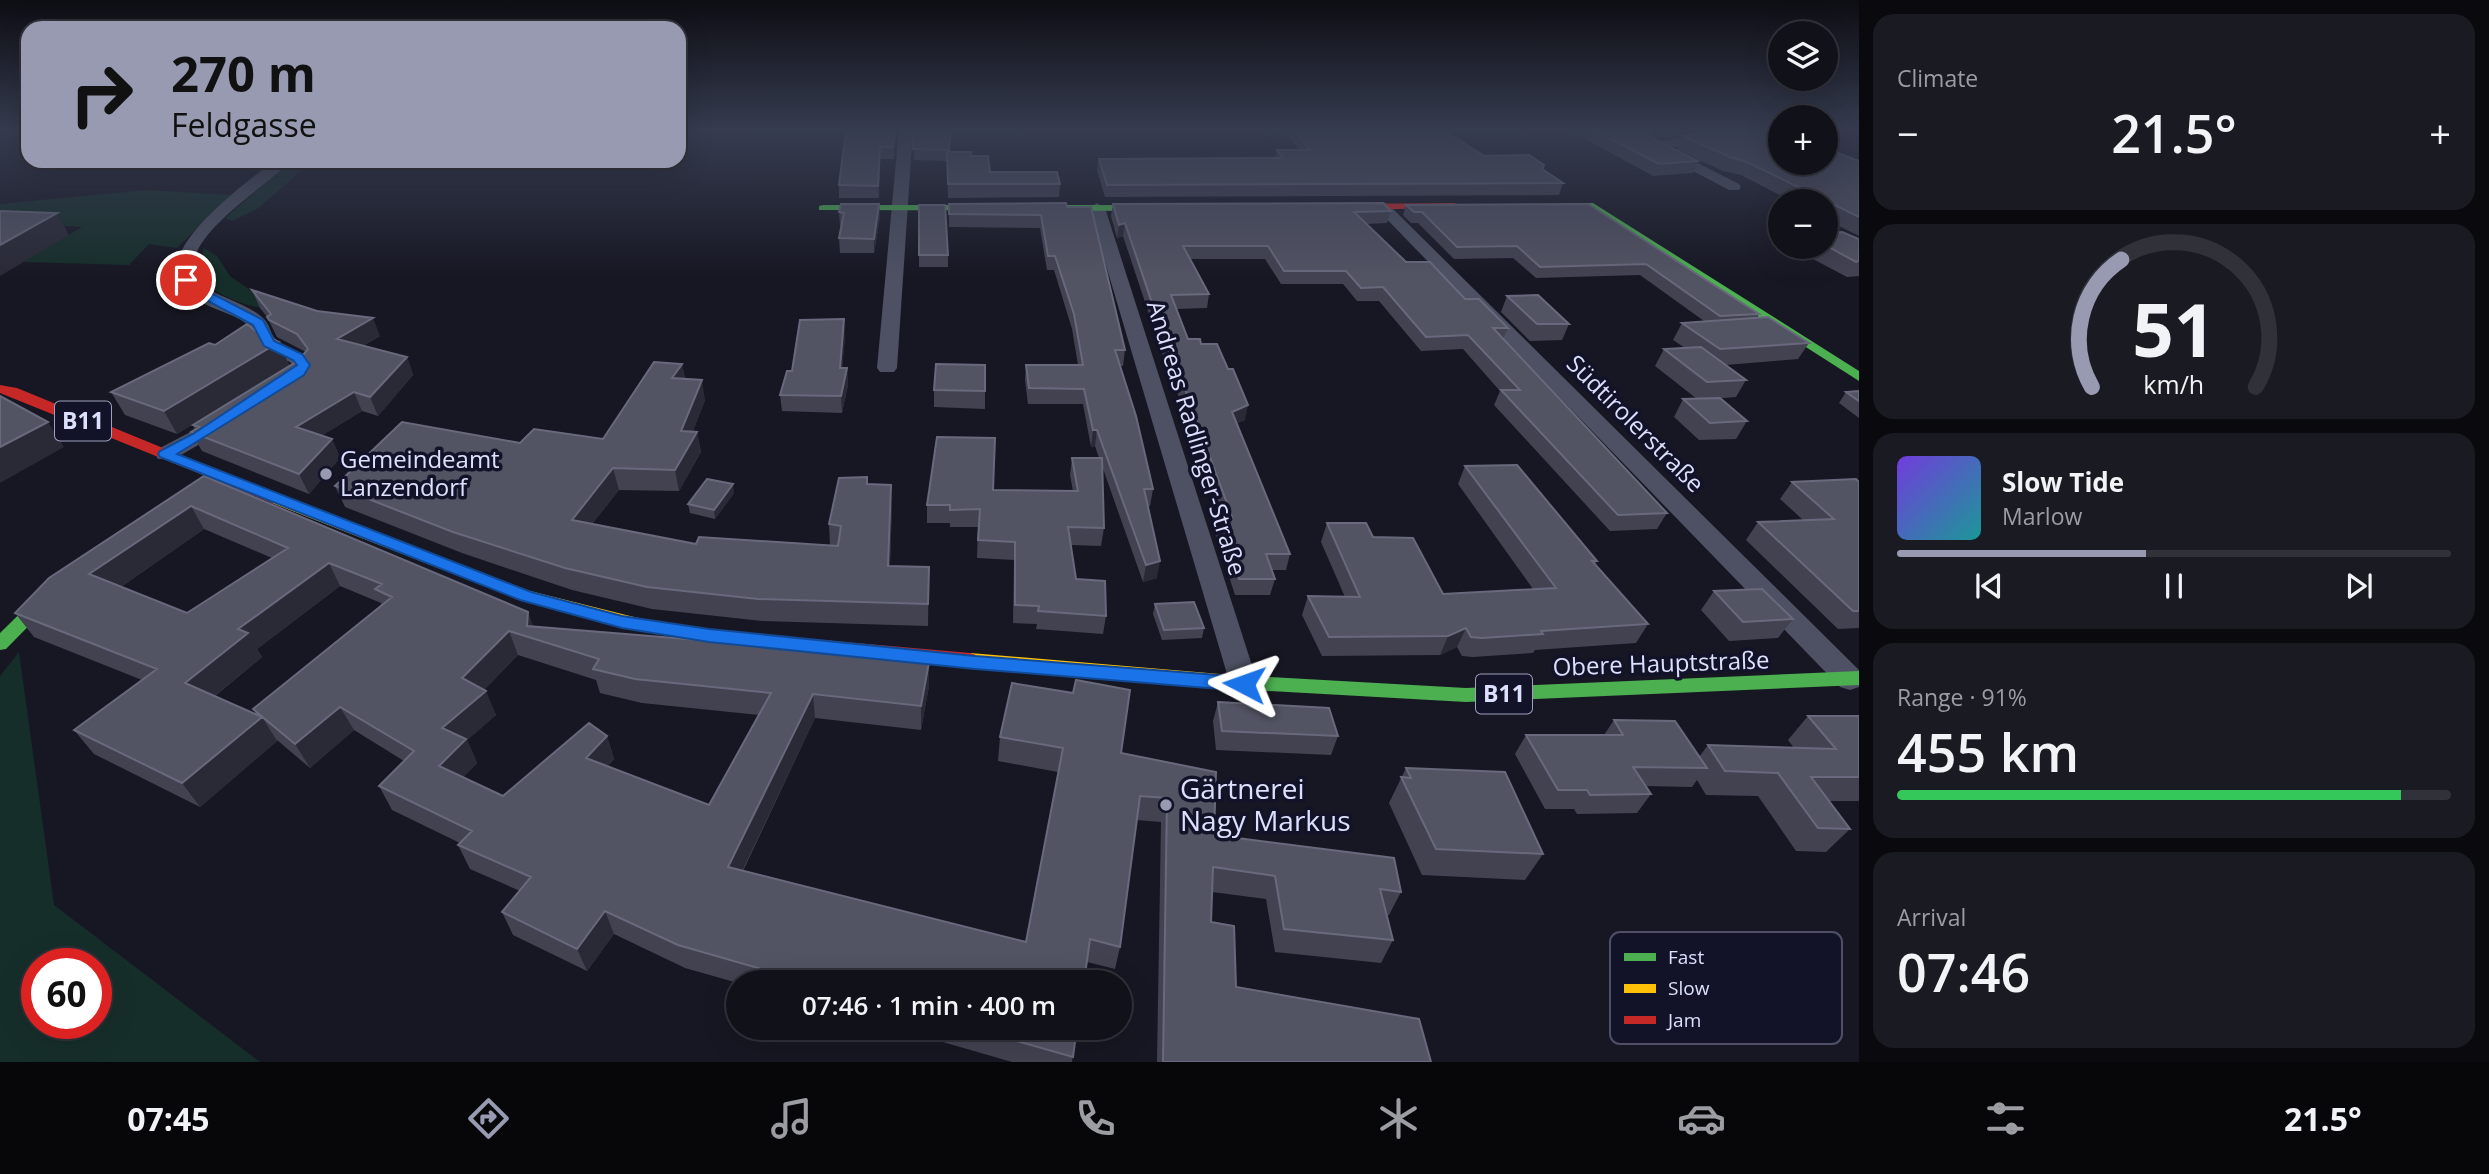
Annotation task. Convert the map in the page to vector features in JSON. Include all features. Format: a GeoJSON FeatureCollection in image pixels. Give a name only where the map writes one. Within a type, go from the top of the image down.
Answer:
{"type":"FeatureCollection","features":[{"type":"Feature","properties":{"kind":"main road"},"geometry":{"type":"LineString","coordinates":[[1549,206],[1590,205],[1859,377]]}},
{"type":"Feature","properties":{"kind":"main road"},"geometry":{"type":"LineString","coordinates":[[1329,207],[1466,206]]}},
{"type":"Feature","properties":{"kind":"main road"},"geometry":{"type":"LineString","coordinates":[[823,208],[1179,208]]}},
{"type":"Feature","properties":{"kind":"main road","name":"Obere Hauptstraße"},"geometry":{"type":"LineString","coordinates":[[0,389],[12,391],[166,454],[212,481],[526,596],[622,622],[709,636],[949,660],[1244,684],[1466,695],[1855,679]]}},
{"type":"Feature","properties":{"kind":"main road"},"geometry":{"type":"LineString","coordinates":[[0,645],[52,591],[74,576]]}},
{"type":"Feature","properties":{"kind":"street"},"geometry":{"type":"LineString","coordinates":[[263,179],[206,228],[187,253],[184,266],[186,280],[195,289],[258,323],[269,344],[298,357],[304,365],[299,372],[265,394]]}},
{"type":"Feature","properties":{"kind":"street"},"geometry":{"type":"LineString","coordinates":[[887,368],[903,179]]}},
{"type":"Feature","properties":{"kind":"street"},"geometry":{"type":"LineString","coordinates":[[1717,179],[1734,187]]}},
{"type":"Feature","properties":{"kind":"street","name":"Südtirolerstraße"},"geometry":{"type":"LineString","coordinates":[[1383,206],[1855,679]]}},
{"type":"Feature","properties":{"kind":"street","name":"Andreas Radlinger-Straße"},"geometry":{"type":"LineString","coordinates":[[1097,208],[1244,684]]}},
{"type":"Feature","properties":{"kind":"street"},"geometry":{"type":"LineString","coordinates":[[166,454],[243,408]]}},
{"type":"Feature","properties":{"kind":"green space"},"geometry":{"type":"Polygon","coordinates":[[[271,179],[293,179],[257,209],[232,221],[225,218],[271,179]]]}},
{"type":"Feature","properties":{"kind":"green space"},"geometry":{"type":"Polygon","coordinates":[[[147,190],[231,195],[177,248],[149,244],[129,265],[23,262],[82,227],[48,225],[0,217],[0,204],[147,190]]]}},
{"type":"Feature","properties":{"kind":"green space"},"geometry":{"type":"Polygon","coordinates":[[[204,248],[217,256],[230,276],[279,310],[234,300],[213,290],[195,276],[204,248]]]}},
{"type":"Feature","properties":{"kind":"green space"},"geometry":{"type":"Polygon","coordinates":[[[19,652],[54,905],[110,948],[21,948],[21,1039],[112,1039],[112,949],[260,1062],[0,1062],[0,676],[19,652]]]}},
{"type":"Feature","properties":{"kind":"building"},"geometry":{"type":"Polygon","coordinates":[[[840,179],[878,179],[878,186],[839,185],[840,179]]]}},
{"type":"Feature","properties":{"kind":"building"},"geometry":{"type":"Polygon","coordinates":[[[948,179],[1059,179],[1060,184],[948,184],[948,179]]]}},
{"type":"Feature","properties":{"kind":"building"},"geometry":{"type":"Polygon","coordinates":[[[1105,179],[1556,179],[1563,183],[1107,185],[1105,179]]]}},
{"type":"Feature","properties":{"kind":"building"},"geometry":{"type":"Polygon","coordinates":[[[1781,179],[1859,179],[1859,217],[1838,207],[1838,189],[1802,189],[1781,179]]]}},
{"type":"Feature","properties":{"kind":"building"},"geometry":{"type":"Polygon","coordinates":[[[1066,203],[1067,207],[1091,207],[1125,350],[1115,350],[1136,416],[1153,489],[1144,489],[1160,561],[1146,565],[1097,430],[1093,430],[1084,389],[1029,388],[1026,365],[1083,365],[1074,314],[1055,256],[1048,256],[1041,215],[949,214],[949,204],[1066,203]]]}},
{"type":"Feature","properties":{"kind":"building"},"geometry":{"type":"Polygon","coordinates":[[[1383,203],[1391,211],[1354,212],[1406,262],[1430,262],[1465,299],[1479,299],[1508,328],[1493,328],[1667,513],[1618,515],[1501,390],[1520,390],[1468,335],[1426,337],[1383,287],[1361,288],[1346,271],[1284,271],[1268,246],[1183,246],[1209,294],[1171,295],[1188,339],[1200,339],[1201,344],[1217,344],[1228,369],[1233,369],[1248,405],[1232,412],[1290,554],[1266,554],[1275,579],[1239,579],[1218,517],[1232,517],[1185,389],[1171,359],[1125,223],[1119,225],[1113,204],[1383,203]]]}},
{"type":"Feature","properties":{"kind":"building"},"geometry":{"type":"Polygon","coordinates":[[[841,204],[879,204],[874,239],[839,238],[844,213],[839,212],[841,204]]]}},
{"type":"Feature","properties":{"kind":"building"},"geometry":{"type":"Polygon","coordinates":[[[1588,204],[1759,314],[1720,316],[1646,264],[1540,267],[1517,246],[1457,247],[1422,212],[1414,212],[1406,205],[1588,204]]]}},
{"type":"Feature","properties":{"kind":"building"},"geometry":{"type":"Polygon","coordinates":[[[919,205],[945,205],[948,255],[919,255],[919,205]]]}},
{"type":"Feature","properties":{"kind":"building"},"geometry":{"type":"Polygon","coordinates":[[[0,211],[57,213],[0,245],[0,211]]]}},
{"type":"Feature","properties":{"kind":"building"},"geometry":{"type":"Polygon","coordinates":[[[1838,232],[1859,239],[1859,261],[1838,252],[1838,232]]]}},
{"type":"Feature","properties":{"kind":"building"},"geometry":{"type":"Polygon","coordinates":[[[252,290],[317,311],[373,318],[337,339],[407,357],[370,397],[354,392],[296,427],[332,439],[299,474],[191,432],[199,427],[193,425],[299,360],[308,349],[297,334],[269,320],[267,317],[271,314],[252,290]]]}},
{"type":"Feature","properties":{"kind":"building"},"geometry":{"type":"Polygon","coordinates":[[[1538,295],[1569,324],[1537,324],[1507,296],[1538,295]]]}},
{"type":"Feature","properties":{"kind":"building"},"geometry":{"type":"Polygon","coordinates":[[[1768,317],[1809,343],[1720,349],[1682,323],[1768,317]]]}},
{"type":"Feature","properties":{"kind":"building"},"geometry":{"type":"Polygon","coordinates":[[[844,319],[840,368],[847,368],[841,396],[780,395],[787,371],[792,371],[800,320],[844,319]]]}},
{"type":"Feature","properties":{"kind":"building"},"geometry":{"type":"Polygon","coordinates":[[[247,324],[279,342],[164,411],[111,392],[209,343],[215,345],[247,324]]]}},
{"type":"Feature","properties":{"kind":"building"},"geometry":{"type":"Polygon","coordinates":[[[1701,347],[1746,380],[1707,382],[1664,349],[1701,347]]]}},
{"type":"Feature","properties":{"kind":"building"},"geometry":{"type":"Polygon","coordinates":[[[654,362],[682,364],[672,378],[702,380],[681,431],[697,432],[675,470],[613,468],[572,520],[696,544],[699,537],[838,546],[841,526],[829,524],[839,478],[867,477],[867,484],[891,485],[888,566],[929,567],[928,604],[758,599],[647,587],[565,568],[453,532],[335,486],[402,422],[520,443],[534,429],[603,439],[654,362]]]}},
{"type":"Feature","properties":{"kind":"building"},"geometry":{"type":"Polygon","coordinates":[[[936,364],[985,365],[985,391],[934,390],[936,364]]]}},
{"type":"Feature","properties":{"kind":"building"},"geometry":{"type":"Polygon","coordinates":[[[1859,391],[1859,401],[1846,392],[1859,391]]]}},
{"type":"Feature","properties":{"kind":"building"},"geometry":{"type":"Polygon","coordinates":[[[0,396],[48,422],[0,447],[0,396]]]}},
{"type":"Feature","properties":{"kind":"building"},"geometry":{"type":"Polygon","coordinates":[[[1720,398],[1747,421],[1710,423],[1683,399],[1720,398]]]}},
{"type":"Feature","properties":{"kind":"building"},"geometry":{"type":"Polygon","coordinates":[[[937,437],[995,438],[993,490],[1078,491],[1072,458],[1102,458],[1104,528],[1068,527],[1076,579],[1105,581],[1106,616],[1038,611],[1039,606],[1015,605],[1015,542],[978,540],[980,509],[950,510],[950,505],[927,505],[937,437]]]}},
{"type":"Feature","properties":{"kind":"building"},"geometry":{"type":"Polygon","coordinates":[[[1517,465],[1597,561],[1592,561],[1648,624],[1482,638],[1471,637],[1466,628],[1448,636],[1329,637],[1308,596],[1360,597],[1327,523],[1366,523],[1373,537],[1413,538],[1443,594],[1556,588],[1465,466],[1517,465]]]}},
{"type":"Feature","properties":{"kind":"building"},"geometry":{"type":"Polygon","coordinates":[[[204,476],[528,612],[527,626],[833,651],[929,662],[921,706],[813,694],[728,867],[1026,942],[1063,748],[1000,737],[1012,683],[1073,693],[1076,680],[1130,690],[1121,753],[1216,772],[1214,835],[1394,858],[1401,892],[1380,889],[1393,940],[1284,929],[1275,876],[1213,867],[1211,922],[1234,926],[1236,987],[1419,1019],[1431,1062],[1163,1062],[1167,798],[1140,796],[1120,947],[1090,939],[1086,970],[765,970],[678,945],[605,911],[577,949],[502,912],[531,877],[458,845],[472,831],[379,786],[414,751],[340,707],[295,744],[253,709],[392,597],[375,589],[382,584],[329,563],[238,629],[248,633],[185,683],[262,717],[182,783],[74,730],[157,669],[15,613],[49,578],[204,476]],[[191,506],[89,574],[187,613],[288,548],[191,506]],[[509,631],[462,678],[486,691],[442,728],[466,739],[439,766],[503,796],[589,723],[607,736],[586,758],[709,805],[771,693],[635,679],[593,669],[599,659],[509,631]]]}},
{"type":"Feature","properties":{"kind":"building"},"geometry":{"type":"Polygon","coordinates":[[[707,479],[733,484],[714,510],[688,504],[707,479]]]}},
{"type":"Feature","properties":{"kind":"building"},"geometry":{"type":"Polygon","coordinates":[[[1856,479],[1859,482],[1859,611],[1853,611],[1758,522],[1834,519],[1792,482],[1856,479]]]}},
{"type":"Feature","properties":{"kind":"building"},"geometry":{"type":"Polygon","coordinates":[[[1762,589],[1793,619],[1743,622],[1714,591],[1762,589]]]}},
{"type":"Feature","properties":{"kind":"building"},"geometry":{"type":"Polygon","coordinates":[[[1194,602],[1204,628],[1164,630],[1155,604],[1194,602]]]}},
{"type":"Feature","properties":{"kind":"building"},"geometry":{"type":"Polygon","coordinates":[[[1218,702],[1329,708],[1338,736],[1222,731],[1218,702]]]}},
{"type":"Feature","properties":{"kind":"building"},"geometry":{"type":"Polygon","coordinates":[[[1808,716],[1859,716],[1859,777],[1811,777],[1850,829],[1818,828],[1778,773],[1725,771],[1708,745],[1836,749],[1808,716]]]}},
{"type":"Feature","properties":{"kind":"building"},"geometry":{"type":"Polygon","coordinates":[[[1614,720],[1675,721],[1707,768],[1633,767],[1651,794],[1590,795],[1587,790],[1558,790],[1526,735],[1623,735],[1614,720]]]}},
{"type":"Feature","properties":{"kind":"building"},"geometry":{"type":"Polygon","coordinates":[[[1406,768],[1505,772],[1543,854],[1436,849],[1401,777],[1411,778],[1406,768]]]}},
{"type":"Feature","properties":{"kind":"building"},"geometry":{"type":"Polygon","coordinates":[[[1014,1040],[1075,1040],[1073,1057],[1014,1040]]]}},
{"type":"Feature","properties":{"kind":"traffic: fast"},"geometry":{"type":"LineString","coordinates":[[1570,205],[1590,205],[1859,377]]}},
{"type":"Feature","properties":{"kind":"traffic: fast"},"geometry":{"type":"LineString","coordinates":[[823,208],[1160,208]]}},
{"type":"Feature","properties":{"kind":"traffic: fast"},"geometry":{"type":"LineString","coordinates":[[0,644],[56,588]]}},
{"type":"Feature","properties":{"kind":"traffic: fast"},"geometry":{"type":"LineString","coordinates":[[1232,682],[1466,695],[1859,678]]}},
{"type":"Feature","properties":{"kind":"traffic: slow"},"geometry":{"type":"LineString","coordinates":[[277,500],[526,596],[642,625]]}},
{"type":"Feature","properties":{"kind":"traffic: slow"},"geometry":{"type":"LineString","coordinates":[[970,660],[1232,682]]}},
{"type":"Feature","properties":{"kind":"traffic: jam"},"geometry":{"type":"LineString","coordinates":[[1339,207],[1454,206]]}},
{"type":"Feature","properties":{"kind":"traffic: jam"},"geometry":{"type":"LineString","coordinates":[[0,389],[12,391],[277,500]]}},
{"type":"Feature","properties":{"kind":"traffic: jam"},"geometry":{"type":"LineString","coordinates":[[642,625],[709,636],[970,660]]}},
{"type":"Feature","properties":{"kind":"place","name":"Gemeindeamt Lanzendorf"},"geometry":{"type":"Point","coordinates":[326,474]}},
{"type":"Feature","properties":{"kind":"place","name":"Gärtnerei Nagy Markus"},"geometry":{"type":"Point","coordinates":[1166,805]}},
{"type":"Feature","properties":{"kind":"route"},"geometry":{"type":"LineString","coordinates":[[186,280],[195,289],[258,323],[269,344],[298,357],[304,365],[299,372],[198,437],[166,454],[218,477],[526,596],[622,622],[709,636],[975,662],[1244,684]]}}]}
